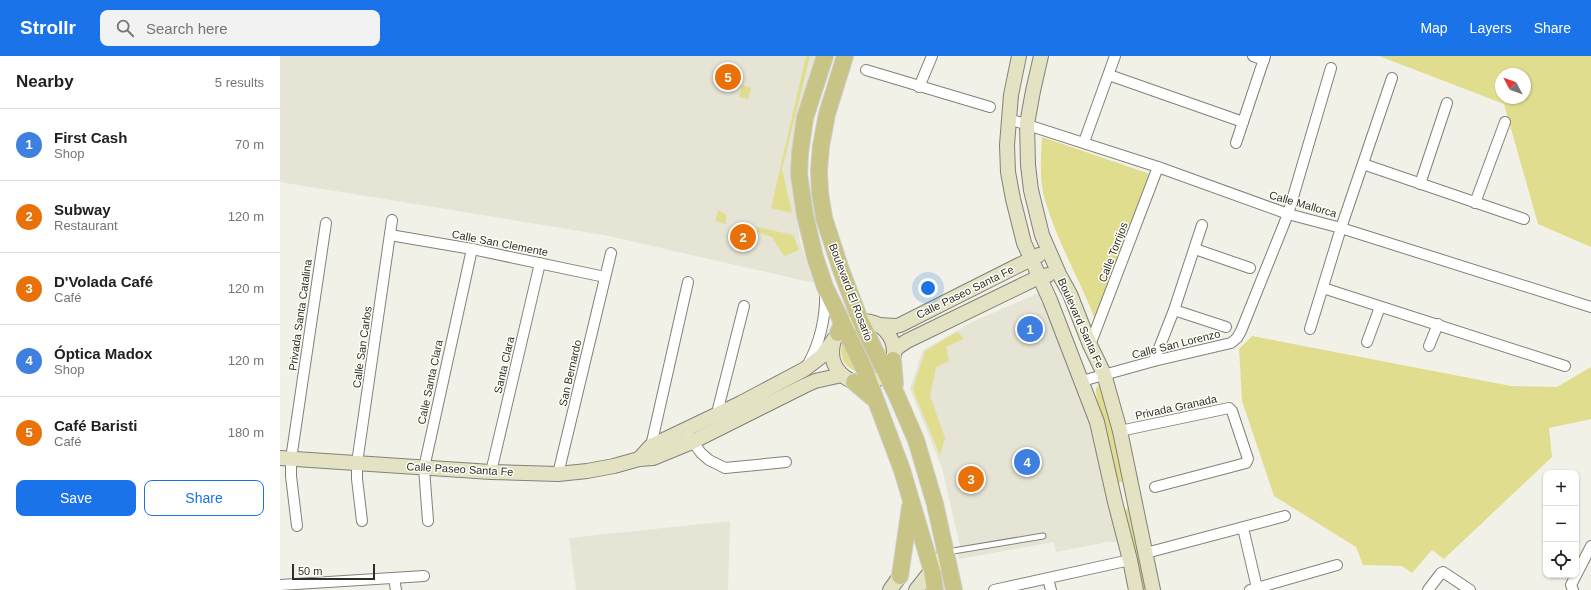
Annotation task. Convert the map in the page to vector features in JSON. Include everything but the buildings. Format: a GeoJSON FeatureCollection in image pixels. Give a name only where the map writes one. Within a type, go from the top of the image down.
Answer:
{"type":"FeatureCollection","features":[{"type":"Feature","properties":{"kind":"main road","name":"Boulevard El Rosario"},"geometry":{"type":"LineString","coordinates":[[824,56],[806,118],[800,153],[800,174],[805,215],[815,257],[855,380],[876,401],[902,470],[932,571],[936,590]]}},
{"type":"Feature","properties":{"kind":"main road","name":"Boulevard El Rosario"},"geometry":{"type":"LineString","coordinates":[[844,58],[826,114],[821,146],[819,170],[820,193],[824,218],[841,270],[855,304],[869,322],[891,361],[897,396],[916,440],[926,473],[954,590]]}},
{"type":"Feature","properties":{"kind":"main road"},"geometry":{"type":"LineString","coordinates":[[900,576],[907,538],[911,497]]}},
{"type":"Feature","properties":{"kind":"street"},"geometry":{"type":"LineString","coordinates":[[919,87],[932,56]]}},
{"type":"Feature","properties":{"kind":"street","name":"Boulevard Santa Fe"},"geometry":{"type":"LineString","coordinates":[[1019,56],[1011,95],[1008,172],[1024,243],[1050,300],[1082,381],[1101,436],[1136,590]]}},
{"type":"Feature","properties":{"kind":"street","name":"Boulevard Santa Fe"},"geometry":{"type":"LineString","coordinates":[[1041,56],[1033,91],[1028,124],[1028,165],[1031,190],[1042,235],[1059,274],[1070,294],[1090,345],[1104,374],[1120,431],[1153,590]]}},
{"type":"Feature","properties":{"kind":"street"},"geometry":{"type":"LineString","coordinates":[[1084,142],[1115,56]]}},
{"type":"Feature","properties":{"kind":"street"},"geometry":{"type":"LineString","coordinates":[[1236,143],[1265,58],[1253,56]]}},
{"type":"Feature","properties":{"kind":"street"},"geometry":{"type":"LineString","coordinates":[[1288,214],[1331,68]]}},
{"type":"Feature","properties":{"kind":"street"},"geometry":{"type":"LineString","coordinates":[[866,70],[990,107]]}},
{"type":"Feature","properties":{"kind":"street"},"geometry":{"type":"LineString","coordinates":[[1109,75],[1243,122]]}},
{"type":"Feature","properties":{"kind":"street"},"geometry":{"type":"LineString","coordinates":[[1310,328],[1341,228],[1392,78]]}},
{"type":"Feature","properties":{"kind":"street"},"geometry":{"type":"LineString","coordinates":[[1420,184],[1447,103]]}},
{"type":"Feature","properties":{"kind":"street","name":"Calle Mallorca"},"geometry":{"type":"LineString","coordinates":[[1009,119],[1158,167],[1288,214],[1341,228],[1591,307]]}},
{"type":"Feature","properties":{"kind":"street"},"geometry":{"type":"LineString","coordinates":[[1476,203],[1505,122]]}},
{"type":"Feature","properties":{"kind":"street"},"geometry":{"type":"LineString","coordinates":[[1363,164],[1524,219]]}},
{"type":"Feature","properties":{"kind":"street","name":"Calle Torrijos"},"geometry":{"type":"LineString","coordinates":[[1090,345],[1158,167]]}},
{"type":"Feature","properties":{"kind":"street","name":"Calle San Lorenzo"},"geometry":{"type":"LineString","coordinates":[[1082,381],[1104,374],[1231,342],[1236,338],[1241,331],[1288,214]]}},
{"type":"Feature","properties":{"kind":"street","name":"Calle San Carlos"},"geometry":{"type":"LineString","coordinates":[[362,521],[357,479],[357,463],[392,220]]}},
{"type":"Feature","properties":{"kind":"street","name":"Privada Santa Catalina"},"geometry":{"type":"LineString","coordinates":[[297,526],[291,476],[286,459],[326,223]]}},
{"type":"Feature","properties":{"kind":"street"},"geometry":{"type":"LineString","coordinates":[[1154,361],[1174,310],[1202,225]]}},
{"type":"Feature","properties":{"kind":"street","name":"Calle San Clemente"},"geometry":{"type":"LineString","coordinates":[[390,235],[472,249],[604,277]]}},
{"type":"Feature","properties":{"kind":"street","name":"Calle Santa Clara"},"geometry":{"type":"LineString","coordinates":[[428,521],[424,468],[472,249]]}},
{"type":"Feature","properties":{"kind":"street"},"geometry":{"type":"LineString","coordinates":[[1195,249],[1250,268]]}},
{"type":"Feature","properties":{"kind":"street","name":"Calle Paseo Santa Fe"},"geometry":{"type":"LineString","coordinates":[[869,322],[896,326],[900,325],[1031,260],[1048,250]]}},
{"type":"Feature","properties":{"kind":"street","name":"San Bernardo"},"geometry":{"type":"LineString","coordinates":[[558,474],[611,252]]}},
{"type":"Feature","properties":{"kind":"street","name":"Santa Clara"},"geometry":{"type":"LineString","coordinates":[[491,472],[540,263]]}},
{"type":"Feature","properties":{"kind":"street","name":"Calle Paseo Santa Fe"},"geometry":{"type":"LineString","coordinates":[[652,452],[692,442],[815,381],[874,381],[891,361],[898,347],[906,341],[1039,276],[1059,274]]}},
{"type":"Feature","properties":{"kind":"street"},"geometry":{"type":"LineString","coordinates":[[652,452],[688,282]]}},
{"type":"Feature","properties":{"kind":"street","name":"Boulevard El Rosario"},"geometry":{"type":"LineString","coordinates":[[805,369],[814,354],[824,318],[825,287]]}},
{"type":"Feature","properties":{"kind":"street"},"geometry":{"type":"LineString","coordinates":[[1323,288],[1565,366]]}},
{"type":"Feature","properties":{"kind":"street"},"geometry":{"type":"LineString","coordinates":[[952,298],[961,314]]}},
{"type":"Feature","properties":{"kind":"street"},"geometry":{"type":"LineString","coordinates":[[717,413],[744,306]]}},
{"type":"Feature","properties":{"kind":"street"},"geometry":{"type":"LineString","coordinates":[[1367,342],[1380,307]]}},
{"type":"Feature","properties":{"kind":"street"},"geometry":{"type":"LineString","coordinates":[[1174,310],[1226,327]]}},
{"type":"Feature","properties":{"kind":"street"},"geometry":{"type":"LineString","coordinates":[[855,380],[836,367],[832,358],[832,349],[839,327],[852,322],[869,322],[887,332],[893,341],[891,361]]}},
{"type":"Feature","properties":{"kind":"street"},"geometry":{"type":"LineString","coordinates":[[1429,346],[1438,324]]}},
{"type":"Feature","properties":{"kind":"street","name":"Calle Paseo Santa Fe"},"geometry":{"type":"LineString","coordinates":[[286,459],[491,472],[558,474],[614,466],[639,459],[684,430],[717,413],[741,403],[805,369],[822,356],[839,327]]}},
{"type":"Feature","properties":{"kind":"street","name":"Privada Granada"},"geometry":{"type":"LineString","coordinates":[[1120,431],[1228,408],[1232,412],[1248,459],[1246,463],[1155,487]]}},
{"type":"Feature","properties":{"kind":"street"},"geometry":{"type":"LineString","coordinates":[[684,430],[692,442],[709,460],[725,468],[786,462]]}},
{"type":"Feature","properties":{"kind":"street"},"geometry":{"type":"LineString","coordinates":[[1115,502],[1133,498]]}},
{"type":"Feature","properties":{"kind":"street"},"geometry":{"type":"LineString","coordinates":[[1146,553],[1285,516]]}},
{"type":"Feature","properties":{"kind":"street"},"geometry":{"type":"LineString","coordinates":[[1243,528],[1254,589],[1337,565]]}},
{"type":"Feature","properties":{"kind":"street"},"geometry":{"type":"LineString","coordinates":[[1573,590],[1571,585],[1591,546]]}},
{"type":"Feature","properties":{"kind":"street"},"geometry":{"type":"LineString","coordinates":[[916,590],[946,552]]}},
{"type":"Feature","properties":{"kind":"street"},"geometry":{"type":"LineString","coordinates":[[994,590],[1130,560]]}},
{"type":"Feature","properties":{"kind":"street"},"geometry":{"type":"LineString","coordinates":[[1428,590],[1441,573],[1444,572],[1470,590]]}},
{"type":"Feature","properties":{"kind":"street"},"geometry":{"type":"LineString","coordinates":[[280,585],[313,586],[424,576]]}},
{"type":"Feature","properties":{"kind":"street"},"geometry":{"type":"LineString","coordinates":[[890,590],[900,576]]}},
{"type":"Feature","properties":{"kind":"street"},"geometry":{"type":"LineString","coordinates":[[394,578],[396,590]]}},
{"type":"Feature","properties":{"kind":"street"},"geometry":{"type":"LineString","coordinates":[[1048,579],[1051,590]]}},
{"type":"Feature","properties":{"kind":"lane"},"geometry":{"type":"LineString","coordinates":[[946,552],[1043,536]]}},
{"type":"Feature","properties":{"kind":"shaded area"},"geometry":{"type":"Polygon","coordinates":[[[280,56],[815,56],[790,158],[800,242],[814,283],[604,235],[280,182],[280,56]]]}},
{"type":"Feature","properties":{"kind":"shaded area"},"geometry":{"type":"Polygon","coordinates":[[[806,56],[810,56],[782,169],[792,213],[771,208],[806,56]]]}},
{"type":"Feature","properties":{"kind":"shaded area"},"geometry":{"type":"Polygon","coordinates":[[[1379,56],[1591,56],[1591,247],[1538,224],[1504,104],[1531,104],[1531,68],[1495,68],[1495,101],[1379,56]]]}},
{"type":"Feature","properties":{"kind":"shaded area"},"geometry":{"type":"Polygon","coordinates":[[[742,85],[751,88],[748,99],[739,97],[742,85]]]}},
{"type":"Feature","properties":{"kind":"shaded area"},"geometry":{"type":"Polygon","coordinates":[[[1042,137],[1147,173],[1149,175],[1097,325],[1056,232],[1044,198],[1041,174],[1042,137]]]}},
{"type":"Feature","properties":{"kind":"shaded area"},"geometry":{"type":"Polygon","coordinates":[[[718,210],[726,215],[726,224],[715,221],[718,210]]]}},
{"type":"Feature","properties":{"kind":"shaded area"},"geometry":{"type":"Polygon","coordinates":[[[757,227],[793,235],[799,250],[784,256],[772,237],[757,232],[757,227]]]}},
{"type":"Feature","properties":{"kind":"shaded area"},"geometry":{"type":"Polygon","coordinates":[[[1039,293],[1042,296],[1090,416],[1119,542],[1108,542],[1056,552],[1054,542],[959,559],[957,550],[961,550],[942,468],[910,389],[922,352],[925,349],[972,322],[1039,293]]]}},
{"type":"Feature","properties":{"kind":"shaded area"},"geometry":{"type":"Polygon","coordinates":[[[858,330],[866,330],[874,333],[880,339],[883,351],[880,363],[874,369],[866,372],[858,372],[850,369],[844,363],[841,355],[841,347],[844,339],[850,333],[858,330]]]}},
{"type":"Feature","properties":{"kind":"shaded area"},"geometry":{"type":"Polygon","coordinates":[[[957,332],[963,339],[946,347],[949,361],[936,367],[930,396],[945,438],[940,455],[913,388],[925,351],[957,332]]]}},
{"type":"Feature","properties":{"kind":"shaded area"},"geometry":{"type":"Polygon","coordinates":[[[1252,336],[1511,386],[1557,387],[1591,367],[1591,419],[1549,428],[1552,457],[1444,559],[1432,550],[1412,573],[1402,566],[1363,565],[1356,547],[1274,496],[1242,401],[1239,349],[1252,336]]]}},
{"type":"Feature","properties":{"kind":"shaded area"},"geometry":{"type":"Polygon","coordinates":[[[1098,386],[1102,388],[1121,460],[1123,481],[1118,484],[1116,483],[1106,429],[1097,396],[1096,388],[1098,386]]]}},
{"type":"Feature","properties":{"kind":"shaded area"},"geometry":{"type":"Polygon","coordinates":[[[1128,507],[1130,508],[1149,590],[1142,590],[1125,512],[1128,507]]]}},
{"type":"Feature","properties":{"kind":"shaded area"},"geometry":{"type":"Polygon","coordinates":[[[730,521],[728,590],[576,590],[569,538],[730,521]]]}},
{"type":"Feature","properties":{"kind":"place","name":"Café Baristi"},"geometry":{"type":"Point","coordinates":[728,77]}},
{"type":"Feature","properties":{"kind":"place","name":"Subway"},"geometry":{"type":"Point","coordinates":[743,237]}},
{"type":"Feature","properties":{"kind":"place","name":"First Cash"},"geometry":{"type":"Point","coordinates":[1030,329]}},
{"type":"Feature","properties":{"kind":"place","name":"Óptica Madox"},"geometry":{"type":"Point","coordinates":[1027,462]}},
{"type":"Feature","properties":{"kind":"place","name":"D'Volada Café"},"geometry":{"type":"Point","coordinates":[971,479]}}]}
